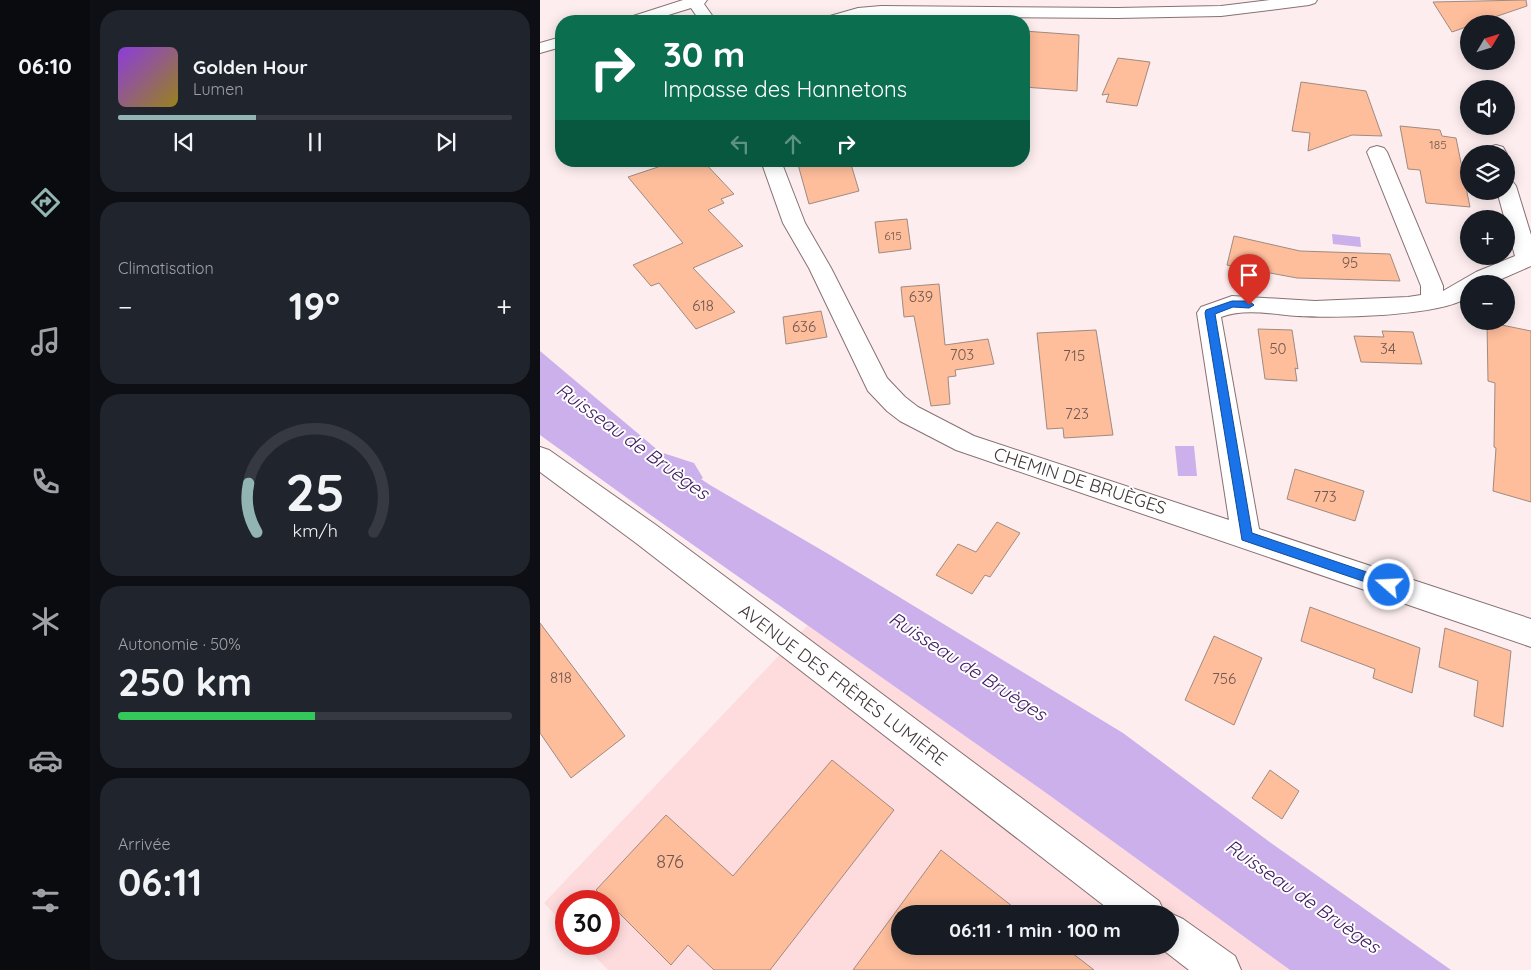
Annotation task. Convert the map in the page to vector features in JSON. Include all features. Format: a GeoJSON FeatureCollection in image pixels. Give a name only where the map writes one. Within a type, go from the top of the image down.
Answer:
{"type":"FeatureCollection","features":[{"type":"Feature","properties":{"kind":"street"},"geometry":{"type":"LineString","coordinates":[[651,15],[696,0],[705,15]]}},
{"type":"Feature","properties":{"kind":"street"},"geometry":{"type":"LineString","coordinates":[[851,15],[882,11],[1126,6],[1222,10],[1309,0]]}},
{"type":"Feature","properties":{"kind":"street"},"geometry":{"type":"LineString","coordinates":[[540,48],[555,44]]}},
{"type":"Feature","properties":{"kind":"street"},"geometry":{"type":"LineString","coordinates":[[1377,152],[1432,286],[1432,301]]}},
{"type":"Feature","properties":{"kind":"street","name":"CHEMIN DE BRUÈGES"},"geometry":{"type":"LineString","coordinates":[[773,167],[794,223],[820,268],[877,384],[896,404],[909,414],[965,443],[1531,633]]}},
{"type":"Feature","properties":{"kind":"street"},"geometry":{"type":"LineString","coordinates":[[1489,275],[1527,259],[1510,200]]}},
{"type":"Feature","properties":{"kind":"street"},"geometry":{"type":"LineString","coordinates":[[1246,536],[1210,313],[1232,304],[1315,308],[1408,305],[1452,297],[1460,292]]}},
{"type":"Feature","properties":{"kind":"street","name":"AVENUE DES FRÈRES LUMIÈRE"},"geometry":{"type":"LineString","coordinates":[[540,458],[654,540],[1134,905]]}},
{"type":"Feature","properties":{"kind":"street"},"geometry":{"type":"LineString","coordinates":[[1179,939],[1221,970]]}},
{"type":"Feature","properties":{"kind":"shaded area"},"geometry":{"type":"Polygon","coordinates":[[[808,625],[1049,795],[1290,970],[608,970],[594,955],[620,955],[620,890],[556,890],[808,625]]]}},
{"type":"Feature","properties":{"kind":"shaded area"},"geometry":{"type":"Polygon","coordinates":[[[555,891],[555,914],[544,903],[555,891]]]}},
{"type":"Feature","properties":{"kind":"water"},"geometry":{"type":"Polygon","coordinates":[[[1332,234],[1360,237],[1361,247],[1333,244],[1332,234]]]}},
{"type":"Feature","properties":{"kind":"water","name":"Ruisseau de Bruèges"},"geometry":{"type":"Polygon","coordinates":[[[540,351],[660,452],[694,463],[703,478],[701,479],[710,485],[830,555],[1123,733],[1271,843],[1451,970],[1290,970],[1049,795],[540,435],[540,351]]]}},
{"type":"Feature","properties":{"kind":"water"},"geometry":{"type":"Polygon","coordinates":[[[1175,446],[1194,446],[1197,476],[1178,476],[1175,446]]]}},
{"type":"Feature","properties":{"kind":"building"},"geometry":{"type":"Polygon","coordinates":[[[1526,0],[1527,6],[1500,15],[1460,15],[1460,29],[1452,32],[1433,2],[1526,0]]]}},
{"type":"Feature","properties":{"kind":"building"},"geometry":{"type":"Polygon","coordinates":[[[1030,31],[1079,35],[1077,91],[1030,87],[1030,31]]]}},
{"type":"Feature","properties":{"kind":"building"},"geometry":{"type":"Polygon","coordinates":[[[1118,58],[1150,62],[1137,106],[1106,102],[1109,94],[1102,95],[1118,58]]]}},
{"type":"Feature","properties":{"kind":"building"},"geometry":{"type":"Polygon","coordinates":[[[1301,82],[1366,91],[1382,136],[1352,135],[1308,151],[1310,133],[1292,131],[1301,82]]]}},
{"type":"Feature","properties":{"kind":"building"},"geometry":{"type":"Polygon","coordinates":[[[1400,126],[1440,130],[1442,136],[1456,138],[1460,158],[1460,200],[1469,200],[1470,207],[1426,203],[1420,170],[1408,169],[1400,126]]]}},
{"type":"Feature","properties":{"kind":"building"},"geometry":{"type":"Polygon","coordinates":[[[658,167],[709,167],[734,194],[721,199],[724,203],[708,210],[743,246],[693,268],[735,312],[696,329],[659,283],[651,286],[633,265],[683,243],[628,177],[658,167]]]}},
{"type":"Feature","properties":{"kind":"building"},"geometry":{"type":"Polygon","coordinates":[[[799,167],[852,167],[859,191],[809,204],[799,167]]]}},
{"type":"Feature","properties":{"kind":"building"},"geometry":{"type":"Polygon","coordinates":[[[907,219],[911,249],[879,253],[875,222],[907,219]]]}},
{"type":"Feature","properties":{"kind":"building"},"geometry":{"type":"Polygon","coordinates":[[[1234,236],[1300,251],[1390,254],[1400,281],[1297,278],[1227,265],[1234,236]]]}},
{"type":"Feature","properties":{"kind":"building"},"geometry":{"type":"Polygon","coordinates":[[[939,284],[945,345],[988,339],[994,364],[955,370],[956,376],[948,377],[950,404],[931,406],[914,316],[904,317],[901,287],[939,284]]]}},
{"type":"Feature","properties":{"kind":"building"},"geometry":{"type":"Polygon","coordinates":[[[821,311],[827,337],[786,344],[783,317],[821,311]]]}},
{"type":"Feature","properties":{"kind":"building"},"geometry":{"type":"Polygon","coordinates":[[[1515,328],[1531,331],[1531,502],[1493,491],[1496,448],[1494,447],[1495,383],[1488,381],[1487,330],[1515,330],[1515,328]]]}},
{"type":"Feature","properties":{"kind":"building"},"geometry":{"type":"Polygon","coordinates":[[[1258,329],[1292,330],[1298,369],[1295,368],[1297,381],[1265,379],[1258,329]]]}},
{"type":"Feature","properties":{"kind":"building"},"geometry":{"type":"Polygon","coordinates":[[[1096,330],[1113,435],[1064,438],[1063,428],[1047,429],[1037,333],[1096,330]]]}},
{"type":"Feature","properties":{"kind":"building"},"geometry":{"type":"Polygon","coordinates":[[[1382,331],[1413,332],[1422,364],[1361,362],[1354,336],[1384,337],[1382,331]]]}},
{"type":"Feature","properties":{"kind":"building"},"geometry":{"type":"Polygon","coordinates":[[[1295,469],[1364,491],[1355,521],[1287,499],[1295,469]]]}},
{"type":"Feature","properties":{"kind":"building"},"geometry":{"type":"Polygon","coordinates":[[[997,522],[1020,533],[990,577],[985,575],[972,594],[936,575],[958,544],[976,552],[997,522]]]}},
{"type":"Feature","properties":{"kind":"building"},"geometry":{"type":"Polygon","coordinates":[[[1310,607],[1420,648],[1412,693],[1373,678],[1375,669],[1301,641],[1310,607]]]}},
{"type":"Feature","properties":{"kind":"building"},"geometry":{"type":"Polygon","coordinates":[[[540,623],[625,736],[571,778],[540,733],[540,623]]]}},
{"type":"Feature","properties":{"kind":"building"},"geometry":{"type":"Polygon","coordinates":[[[1445,628],[1511,651],[1503,727],[1474,716],[1478,681],[1439,667],[1445,628]]]}},
{"type":"Feature","properties":{"kind":"building"},"geometry":{"type":"Polygon","coordinates":[[[1214,636],[1262,658],[1234,725],[1185,700],[1214,636]]]}},
{"type":"Feature","properties":{"kind":"building"},"geometry":{"type":"Polygon","coordinates":[[[832,760],[894,810],[770,970],[714,970],[688,945],[671,965],[620,914],[620,890],[596,890],[666,815],[733,876],[832,760]]]}},
{"type":"Feature","properties":{"kind":"building"},"geometry":{"type":"Polygon","coordinates":[[[1270,770],[1299,791],[1282,819],[1252,798],[1270,770]]]}},
{"type":"Feature","properties":{"kind":"building"},"geometry":{"type":"Polygon","coordinates":[[[941,850],[1011,905],[901,905],[941,850]]]}},
{"type":"Feature","properties":{"kind":"building"},"geometry":{"type":"Polygon","coordinates":[[[891,918],[891,955],[1075,955],[1094,970],[853,970],[891,918]]]}},
{"type":"Feature","properties":{"kind":"route"},"geometry":{"type":"LineString","coordinates":[[1249,305],[1232,304],[1210,313],[1246,536],[1389,585]]}}]}
